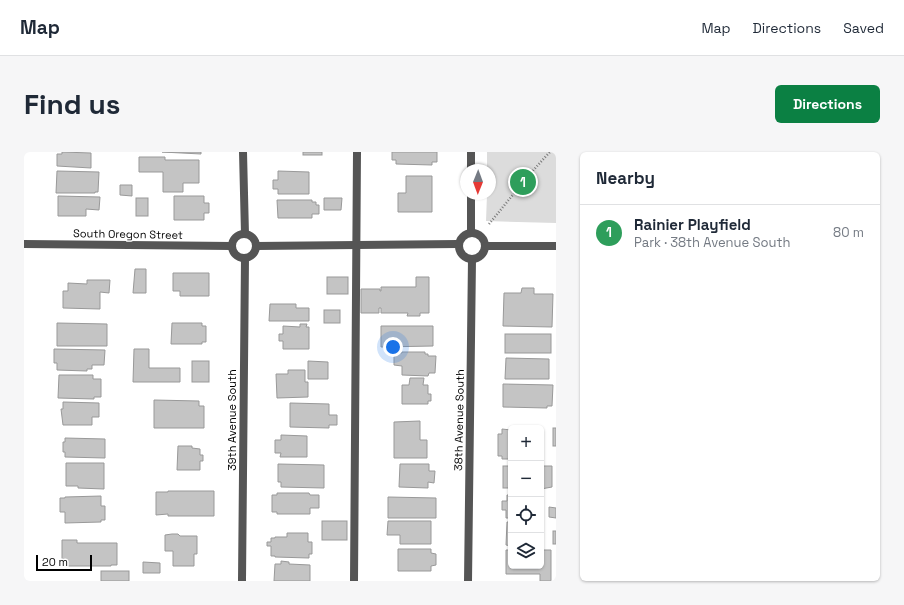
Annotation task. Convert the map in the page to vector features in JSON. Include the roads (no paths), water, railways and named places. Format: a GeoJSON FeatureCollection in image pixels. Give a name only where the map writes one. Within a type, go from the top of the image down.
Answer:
{"type":"FeatureCollection","features":[{"type":"Feature","properties":{"kind":"street"},"geometry":{"type":"LineString","coordinates":[[243,152],[244,234]]}},
{"type":"Feature","properties":{"kind":"street"},"geometry":{"type":"LineString","coordinates":[[354,581],[357,152]]}},
{"type":"Feature","properties":{"kind":"street"},"geometry":{"type":"LineString","coordinates":[[471,152],[471,164]]}},
{"type":"Feature","properties":{"kind":"street"},"geometry":{"type":"LineString","coordinates":[[471,200],[471,232]]}},
{"type":"Feature","properties":{"kind":"street"},"geometry":{"type":"LineString","coordinates":[[471,232],[476,233],[482,238],[485,246],[480,257],[472,260],[463,256],[458,248],[458,244],[463,236],[471,232]]}},
{"type":"Feature","properties":{"kind":"street"},"geometry":{"type":"LineString","coordinates":[[244,234],[255,240],[255,252],[252,256],[240,258],[234,254],[232,242],[237,236],[244,234]]}},
{"type":"Feature","properties":{"kind":"street","name":"South Oregon Street"},"geometry":{"type":"LineString","coordinates":[[24,244],[232,246]]}},
{"type":"Feature","properties":{"kind":"street"},"geometry":{"type":"LineString","coordinates":[[256,246],[458,244]]}},
{"type":"Feature","properties":{"kind":"street"},"geometry":{"type":"LineString","coordinates":[[485,246],[556,246]]}},
{"type":"Feature","properties":{"kind":"street","name":"39th Avenue South"},"geometry":{"type":"LineString","coordinates":[[242,581],[244,258]]}},
{"type":"Feature","properties":{"kind":"street","name":"38th Avenue South"},"geometry":{"type":"LineString","coordinates":[[468,581],[472,260]]}},
{"type":"Feature","properties":{"kind":"place","name":"Rainier Playfield"},"geometry":{"type":"Point","coordinates":[523,182]}}]}
